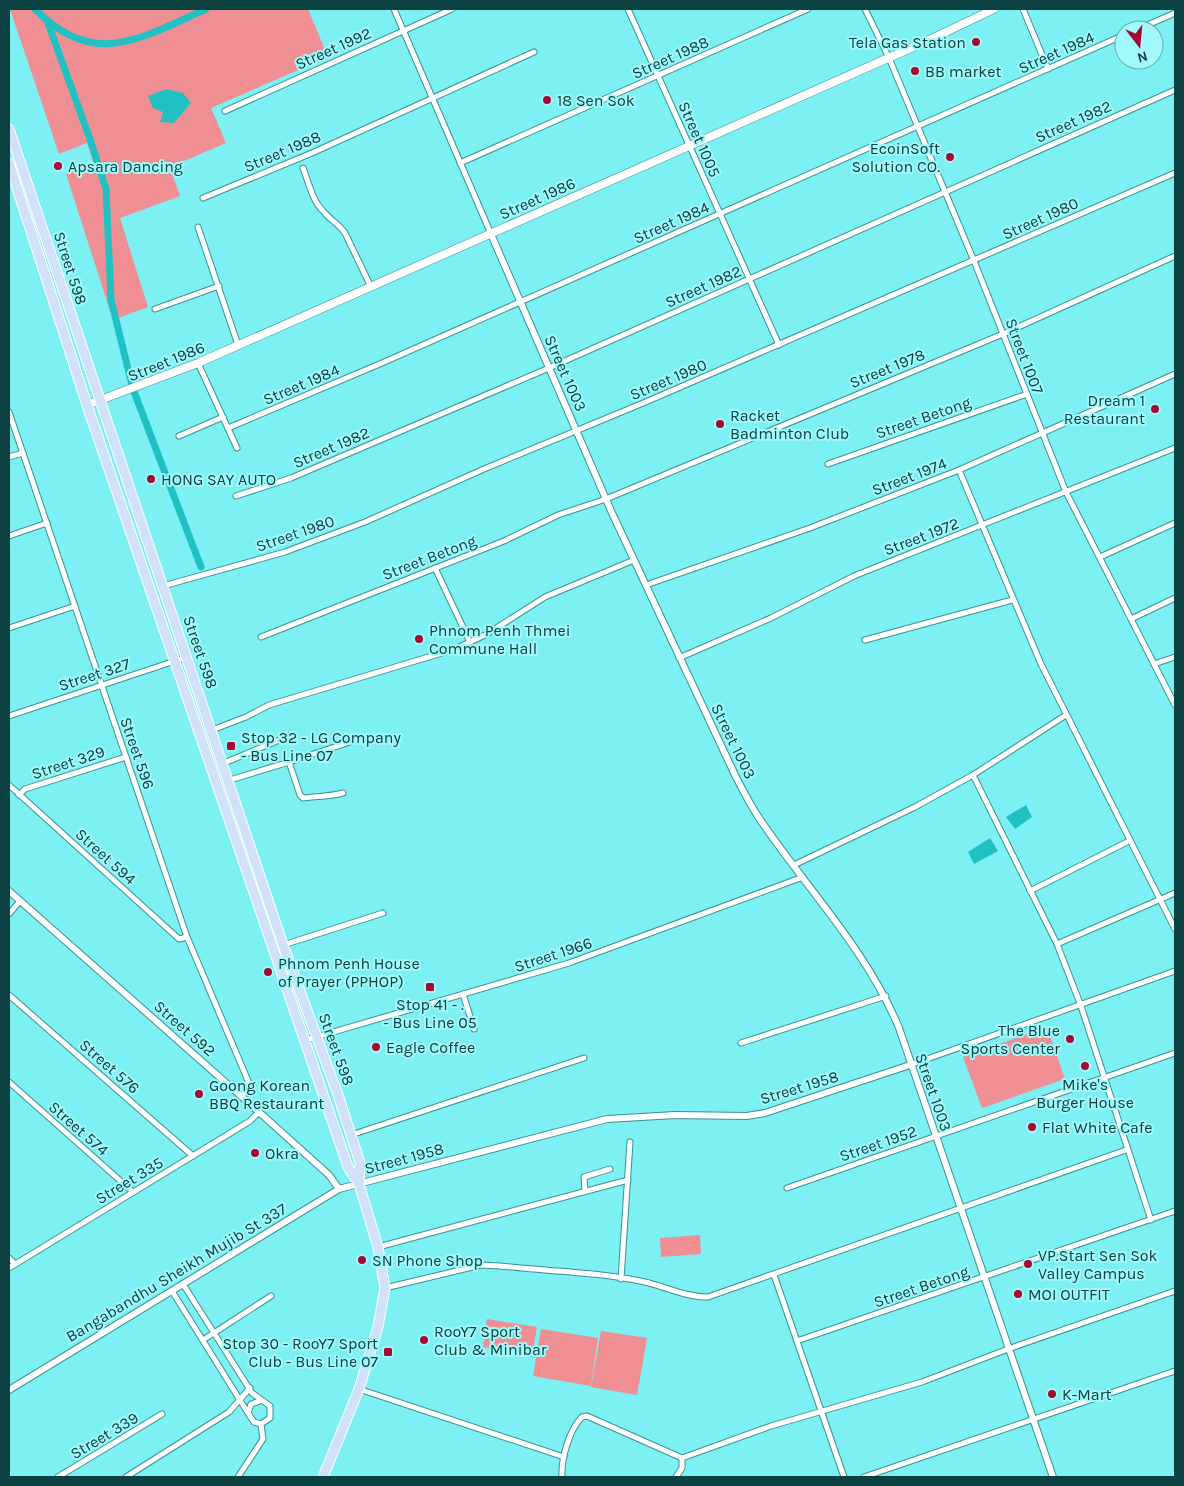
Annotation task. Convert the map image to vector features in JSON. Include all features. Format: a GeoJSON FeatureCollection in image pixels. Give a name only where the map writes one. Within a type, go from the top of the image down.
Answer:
{"type":"FeatureCollection","features":[{"type":"Feature","properties":{"kind":"main road","name":"Street 1986"},"geometry":{"type":"LineString","coordinates":[[87,405],[126,392],[198,363],[889,58],[994,9]]}},
{"type":"Feature","properties":{"kind":"main road","name":"Street 598"},"geometry":{"type":"LineString","coordinates":[[9,130],[230,780],[306,1040],[348,1167],[359,1184],[378,1247],[385,1288],[378,1327],[359,1388],[323,1477]]}},
{"type":"Feature","properties":{"kind":"main road","name":"Street 598"},"geometry":{"type":"LineString","coordinates":[[10,168],[87,405],[176,661],[279,947],[318,1036],[360,1163],[359,1184]]}},
{"type":"Feature","properties":{"kind":"main road"},"geometry":{"type":"LineString","coordinates":[[64,335],[77,332]]}},
{"type":"Feature","properties":{"kind":"street","name":"Street 1003"},"geometry":{"type":"LineString","coordinates":[[394,9],[606,499],[735,775],[757,815],[886,996],[1053,1477]]}},
{"type":"Feature","properties":{"kind":"street","name":"Street 1992"},"geometry":{"type":"LineString","coordinates":[[225,111],[452,9]]}},
{"type":"Feature","properties":{"kind":"street","name":"Street 1988"},"geometry":{"type":"LineString","coordinates":[[460,163],[808,9]]}},
{"type":"Feature","properties":{"kind":"street","name":"Street 1007"},"geometry":{"type":"LineString","coordinates":[[865,9],[889,58],[974,260],[1066,492],[1175,705]]}},
{"type":"Feature","properties":{"kind":"street"},"geometry":{"type":"LineString","coordinates":[[1023,9],[1048,69]]}},
{"type":"Feature","properties":{"kind":"street","name":"Street 1005"},"geometry":{"type":"LineString","coordinates":[[631,10],[658,76],[779,345]]}},
{"type":"Feature","properties":{"kind":"street"},"geometry":{"type":"LineString","coordinates":[[1159,20],[1175,13]]}},
{"type":"Feature","properties":{"kind":"street","name":"Street 1984"},"geometry":{"type":"LineString","coordinates":[[228,428],[520,302],[1114,40]]}},
{"type":"Feature","properties":{"kind":"street","name":"Street 1988"},"geometry":{"type":"LineString","coordinates":[[203,198],[432,99],[534,52]]}},
{"type":"Feature","properties":{"kind":"street","name":"Street 1982"},"geometry":{"type":"LineString","coordinates":[[236,496],[291,478],[549,368],[1175,90]]}},
{"type":"Feature","properties":{"kind":"street"},"geometry":{"type":"LineString","coordinates":[[10,168],[22,166]]}},
{"type":"Feature","properties":{"kind":"street"},"geometry":{"type":"LineString","coordinates":[[303,168],[316,201],[322,211],[340,226],[345,233],[371,287]]}},
{"type":"Feature","properties":{"kind":"street","name":"Street 1980"},"geometry":{"type":"LineString","coordinates":[[163,586],[285,552],[365,522],[484,468],[577,432],[1175,173]]}},
{"type":"Feature","properties":{"kind":"street"},"geometry":{"type":"LineString","coordinates":[[198,227],[238,345]]}},
{"type":"Feature","properties":{"kind":"street","name":"Street 1978"},"geometry":{"type":"LineString","coordinates":[[606,499],[1003,334],[1175,256]]}},
{"type":"Feature","properties":{"kind":"street"},"geometry":{"type":"LineString","coordinates":[[155,309],[219,286]]}},
{"type":"Feature","properties":{"kind":"street"},"geometry":{"type":"LineString","coordinates":[[198,363],[237,448]]}},
{"type":"Feature","properties":{"kind":"street","name":"Street 1974"},"geometry":{"type":"LineString","coordinates":[[646,585],[810,528],[959,470],[1175,374]]}},
{"type":"Feature","properties":{"kind":"street","name":"Street Betong"},"geometry":{"type":"LineString","coordinates":[[828,464],[1027,394]]}},
{"type":"Feature","properties":{"kind":"street","name":"Street 596"},"geometry":{"type":"LineString","coordinates":[[9,412],[187,937],[249,1084],[247,1091],[241,1096]]}},
{"type":"Feature","properties":{"kind":"street"},"geometry":{"type":"LineString","coordinates":[[178,436],[223,417]]}},
{"type":"Feature","properties":{"kind":"street","name":"Street 1972"},"geometry":{"type":"LineString","coordinates":[[679,658],[771,618],[854,576],[1175,448]]}},
{"type":"Feature","properties":{"kind":"street"},"geometry":{"type":"LineString","coordinates":[[9,458],[23,453]]}},
{"type":"Feature","properties":{"kind":"street"},"geometry":{"type":"LineString","coordinates":[[959,470],[1012,600],[1066,715],[1175,929]]}},
{"type":"Feature","properties":{"kind":"street","name":"Street Betong"},"geometry":{"type":"LineString","coordinates":[[261,636],[504,541],[558,515],[606,499]]}},
{"type":"Feature","properties":{"kind":"street"},"geometry":{"type":"LineString","coordinates":[[9,536],[47,523]]}},
{"type":"Feature","properties":{"kind":"street"},"geometry":{"type":"LineString","coordinates":[[1100,557],[1175,523]]}},
{"type":"Feature","properties":{"kind":"street"},"geometry":{"type":"LineString","coordinates":[[212,730],[246,717],[268,705],[439,654],[470,642],[545,597],[634,560]]}},
{"type":"Feature","properties":{"kind":"street"},"geometry":{"type":"LineString","coordinates":[[435,568],[470,642]]}},
{"type":"Feature","properties":{"kind":"street"},"geometry":{"type":"LineString","coordinates":[[1131,620],[1175,598]]}},
{"type":"Feature","properties":{"kind":"street"},"geometry":{"type":"LineString","coordinates":[[866,640],[1012,600]]}},
{"type":"Feature","properties":{"kind":"street"},"geometry":{"type":"LineString","coordinates":[[9,628],[75,606]]}},
{"type":"Feature","properties":{"kind":"street","name":"Street 327"},"geometry":{"type":"LineString","coordinates":[[9,716],[187,657]]}},
{"type":"Feature","properties":{"kind":"street"},"geometry":{"type":"LineString","coordinates":[[1154,664],[1175,657]]}},
{"type":"Feature","properties":{"kind":"street"},"geometry":{"type":"LineString","coordinates":[[794,865],[915,807],[973,775],[1066,715]]}},
{"type":"Feature","properties":{"kind":"street"},"geometry":{"type":"LineString","coordinates":[[224,763],[289,736]]}},
{"type":"Feature","properties":{"kind":"street"},"geometry":{"type":"LineString","coordinates":[[230,780],[362,738]]}},
{"type":"Feature","properties":{"kind":"street","name":"Street 329"},"geometry":{"type":"LineString","coordinates":[[19,794],[26,789],[126,757]]}},
{"type":"Feature","properties":{"kind":"street"},"geometry":{"type":"LineString","coordinates":[[289,762],[303,798],[317,794],[325,798],[343,793]]}},
{"type":"Feature","properties":{"kind":"street"},"geometry":{"type":"LineString","coordinates":[[973,775],[1057,944],[1081,1006],[1126,1150],[1151,1220]]}},
{"type":"Feature","properties":{"kind":"street","name":"Street 594"},"geometry":{"type":"LineString","coordinates":[[9,785],[179,939],[187,937]]}},
{"type":"Feature","properties":{"kind":"street"},"geometry":{"type":"LineString","coordinates":[[1030,890],[1129,841]]}},
{"type":"Feature","properties":{"kind":"street","name":"Street 1966"},"geometry":{"type":"LineString","coordinates":[[306,1040],[569,963],[803,877]]}},
{"type":"Feature","properties":{"kind":"street","name":"Street 592"},"geometry":{"type":"LineString","coordinates":[[9,891],[329,1175],[338,1189]]}},
{"type":"Feature","properties":{"kind":"street"},"geometry":{"type":"LineString","coordinates":[[1057,944],[1175,893]]}},
{"type":"Feature","properties":{"kind":"street"},"geometry":{"type":"LineString","coordinates":[[9,914],[20,901]]}},
{"type":"Feature","properties":{"kind":"street"},"geometry":{"type":"LineString","coordinates":[[279,947],[382,913]]}},
{"type":"Feature","properties":{"kind":"street","name":"Street 1958"},"geometry":{"type":"LineString","coordinates":[[359,1184],[607,1119],[675,1115],[746,1116],[765,1113],[1081,1006],[1175,971]]}},
{"type":"Feature","properties":{"kind":"street"},"geometry":{"type":"LineString","coordinates":[[463,994],[474,1029]]}},
{"type":"Feature","properties":{"kind":"street","name":"Street 576"},"geometry":{"type":"LineString","coordinates":[[9,995],[193,1156]]}},
{"type":"Feature","properties":{"kind":"street"},"geometry":{"type":"LineString","coordinates":[[741,1043],[886,996]]}},
{"type":"Feature","properties":{"kind":"street","name":"Street 1952"},"geometry":{"type":"LineString","coordinates":[[787,1188],[1175,1053]]}},
{"type":"Feature","properties":{"kind":"street"},"geometry":{"type":"LineString","coordinates":[[351,1135],[584,1058]]}},
{"type":"Feature","properties":{"kind":"street","name":"Street 574"},"geometry":{"type":"LineString","coordinates":[[9,1082],[133,1192]]}},
{"type":"Feature","properties":{"kind":"street","name":"Street 335"},"geometry":{"type":"LineString","coordinates":[[9,1268],[250,1122],[259,1112]]}},
{"type":"Feature","properties":{"kind":"street"},"geometry":{"type":"LineString","coordinates":[[621,1279],[630,1142]]}},
{"type":"Feature","properties":{"kind":"street"},"geometry":{"type":"LineString","coordinates":[[385,1288],[482,1265],[646,1282],[694,1297],[708,1297],[1126,1150]]}},
{"type":"Feature","properties":{"kind":"street"},"geometry":{"type":"LineString","coordinates":[[585,1191],[584,1177],[610,1169]]}},
{"type":"Feature","properties":{"kind":"street"},"geometry":{"type":"LineString","coordinates":[[378,1247],[628,1180]]}},
{"type":"Feature","properties":{"kind":"street","name":"Bangabandhu Sheikh Mujib St 337"},"geometry":{"type":"LineString","coordinates":[[9,1390],[338,1189],[359,1184]]}},
{"type":"Feature","properties":{"kind":"street","name":"Street Betong"},"geometry":{"type":"LineString","coordinates":[[797,1341],[1175,1211]]}},
{"type":"Feature","properties":{"kind":"street"},"geometry":{"type":"LineString","coordinates":[[9,1258],[15,1264]]}},
{"type":"Feature","properties":{"kind":"street"},"geometry":{"type":"LineString","coordinates":[[774,1274],[844,1477]]}},
{"type":"Feature","properties":{"kind":"street"},"geometry":{"type":"LineString","coordinates":[[172,1290],[254,1422],[261,1424],[268,1421],[271,1414],[270,1406],[260,1401],[250,1388],[183,1284]]}},
{"type":"Feature","properties":{"kind":"street"},"geometry":{"type":"LineString","coordinates":[[562,1477],[564,1457],[577,1422],[582,1417],[587,1416],[682,1458],[771,1426],[922,1382],[1008,1349],[1175,1292]]}},
{"type":"Feature","properties":{"kind":"street"},"geometry":{"type":"LineString","coordinates":[[203,1340],[271,1296]]}},
{"type":"Feature","properties":{"kind":"street"},"geometry":{"type":"LineString","coordinates":[[864,1477],[1032,1418],[1175,1371]]}},
{"type":"Feature","properties":{"kind":"street"},"geometry":{"type":"LineString","coordinates":[[126,1477],[229,1412],[250,1388]]}},
{"type":"Feature","properties":{"kind":"street"},"geometry":{"type":"LineString","coordinates":[[359,1388],[564,1457]]}},
{"type":"Feature","properties":{"kind":"street"},"geometry":{"type":"LineString","coordinates":[[248,1413],[251,1404],[260,1401]]}},
{"type":"Feature","properties":{"kind":"street","name":"Street 339"},"geometry":{"type":"LineString","coordinates":[[58,1477],[162,1414]]}},
{"type":"Feature","properties":{"kind":"street"},"geometry":{"type":"LineString","coordinates":[[238,1477],[263,1439],[261,1424]]}},
{"type":"Feature","properties":{"kind":"street"},"geometry":{"type":"LineString","coordinates":[[676,1477],[682,1468],[682,1458]]}},
{"type":"Feature","properties":{"kind":"shaded area"},"geometry":{"type":"Polygon","coordinates":[[[10,9],[308,9],[328,57],[211,108],[226,143],[170,167],[180,196],[120,218],[148,307],[113,320],[66,174],[94,164],[87,143],[59,154],[10,9]]]}},
{"type":"Feature","properties":{"kind":"shaded area"},"geometry":{"type":"Polygon","coordinates":[[[1047,1027],[1065,1079],[982,1108],[963,1057],[1047,1027]]]}},
{"type":"Feature","properties":{"kind":"shaded area"},"geometry":{"type":"Polygon","coordinates":[[[700,1235],[701,1254],[661,1257],[660,1238],[700,1235]]]}},
{"type":"Feature","properties":{"kind":"shaded area"},"geometry":{"type":"Polygon","coordinates":[[[487,1319],[537,1327],[532,1356],[483,1347],[487,1319]]]}},
{"type":"Feature","properties":{"kind":"shaded area"},"geometry":{"type":"Polygon","coordinates":[[[541,1329],[598,1338],[591,1386],[533,1376],[541,1329]]]}},
{"type":"Feature","properties":{"kind":"shaded area"},"geometry":{"type":"Polygon","coordinates":[[[601,1331],[647,1338],[637,1395],[591,1387],[601,1331]]]}},
{"type":"Feature","properties":{"kind":"water"},"geometry":{"type":"Polygon","coordinates":[[[166,89],[183,93],[191,103],[174,123],[160,122],[163,112],[153,108],[148,96],[166,89]]]}},
{"type":"Feature","properties":{"kind":"water"},"geometry":{"type":"Polygon","coordinates":[[[1026,805],[1032,817],[1015,829],[1006,817],[1026,805]]]}},
{"type":"Feature","properties":{"kind":"water"},"geometry":{"type":"Polygon","coordinates":[[[990,838],[998,851],[974,864],[968,852],[990,838]]]}},
{"type":"Feature","properties":{"kind":"waterway"},"geometry":{"type":"LineString","coordinates":[[35,9],[57,28],[77,39],[98,43],[118,43],[139,38],[206,9]]}},
{"type":"Feature","properties":{"kind":"waterway"},"geometry":{"type":"LineString","coordinates":[[48,23],[106,189],[111,300],[133,389],[201,567]]}},
{"type":"Feature","properties":{"kind":"place","name":"Tela Gas Station"},"geometry":{"type":"Point","coordinates":[976,42]}},
{"type":"Feature","properties":{"kind":"place","name":"BB market"},"geometry":{"type":"Point","coordinates":[915,71]}},
{"type":"Feature","properties":{"kind":"place","name":"18 Sen Sok"},"geometry":{"type":"Point","coordinates":[547,100]}},
{"type":"Feature","properties":{"kind":"place","name":"EcoinSoft Solution CO."},"geometry":{"type":"Point","coordinates":[950,157]}},
{"type":"Feature","properties":{"kind":"place","name":"Apsara Dancing"},"geometry":{"type":"Point","coordinates":[58,166]}},
{"type":"Feature","properties":{"kind":"place","name":"Dream 1 Restaurant"},"geometry":{"type":"Point","coordinates":[1155,409]}},
{"type":"Feature","properties":{"kind":"place","name":"Racket Badminton Club"},"geometry":{"type":"Point","coordinates":[720,424]}},
{"type":"Feature","properties":{"kind":"place","name":"HONG SAY AUTO"},"geometry":{"type":"Point","coordinates":[151,479]}},
{"type":"Feature","properties":{"kind":"place","name":"Phnom Penh Thmei Commune Hall"},"geometry":{"type":"Point","coordinates":[419,639]}},
{"type":"Feature","properties":{"kind":"place","name":"Stop 32 - LG Company - Bus Line 07"},"geometry":{"type":"Point","coordinates":[231,746]}},
{"type":"Feature","properties":{"kind":"place","name":"Phnom Penh House of Prayer (PPHOP)"},"geometry":{"type":"Point","coordinates":[268,972]}},
{"type":"Feature","properties":{"kind":"place","name":"Stop 41 - . - Bus Line 05"},"geometry":{"type":"Point","coordinates":[430,987]}},
{"type":"Feature","properties":{"kind":"place","name":"The Blue Sports Center"},"geometry":{"type":"Point","coordinates":[1070,1039]}},
{"type":"Feature","properties":{"kind":"place","name":"Eagle Coffee"},"geometry":{"type":"Point","coordinates":[376,1047]}},
{"type":"Feature","properties":{"kind":"place","name":"Mike's Burger House"},"geometry":{"type":"Point","coordinates":[1085,1066]}},
{"type":"Feature","properties":{"kind":"place","name":"Goong Korean BBQ Restaurant"},"geometry":{"type":"Point","coordinates":[199,1094]}},
{"type":"Feature","properties":{"kind":"place","name":"Flat White Cafe"},"geometry":{"type":"Point","coordinates":[1032,1127]}},
{"type":"Feature","properties":{"kind":"place","name":"Okra"},"geometry":{"type":"Point","coordinates":[255,1153]}},
{"type":"Feature","properties":{"kind":"place","name":"SN Phone Shop"},"geometry":{"type":"Point","coordinates":[362,1260]}},
{"type":"Feature","properties":{"kind":"place","name":"VP.Start Sen Sok Valley Campus"},"geometry":{"type":"Point","coordinates":[1028,1264]}},
{"type":"Feature","properties":{"kind":"place","name":"MOI OUTFIT"},"geometry":{"type":"Point","coordinates":[1018,1294]}},
{"type":"Feature","properties":{"kind":"place","name":"RooY7 Sport Club & Minibar"},"geometry":{"type":"Point","coordinates":[424,1340]}},
{"type":"Feature","properties":{"kind":"place","name":"Stop 30 - RooY7 Sport Club - Bus Line 07"},"geometry":{"type":"Point","coordinates":[388,1352]}},
{"type":"Feature","properties":{"kind":"place","name":"K-Mart"},"geometry":{"type":"Point","coordinates":[1052,1394]}}]}
